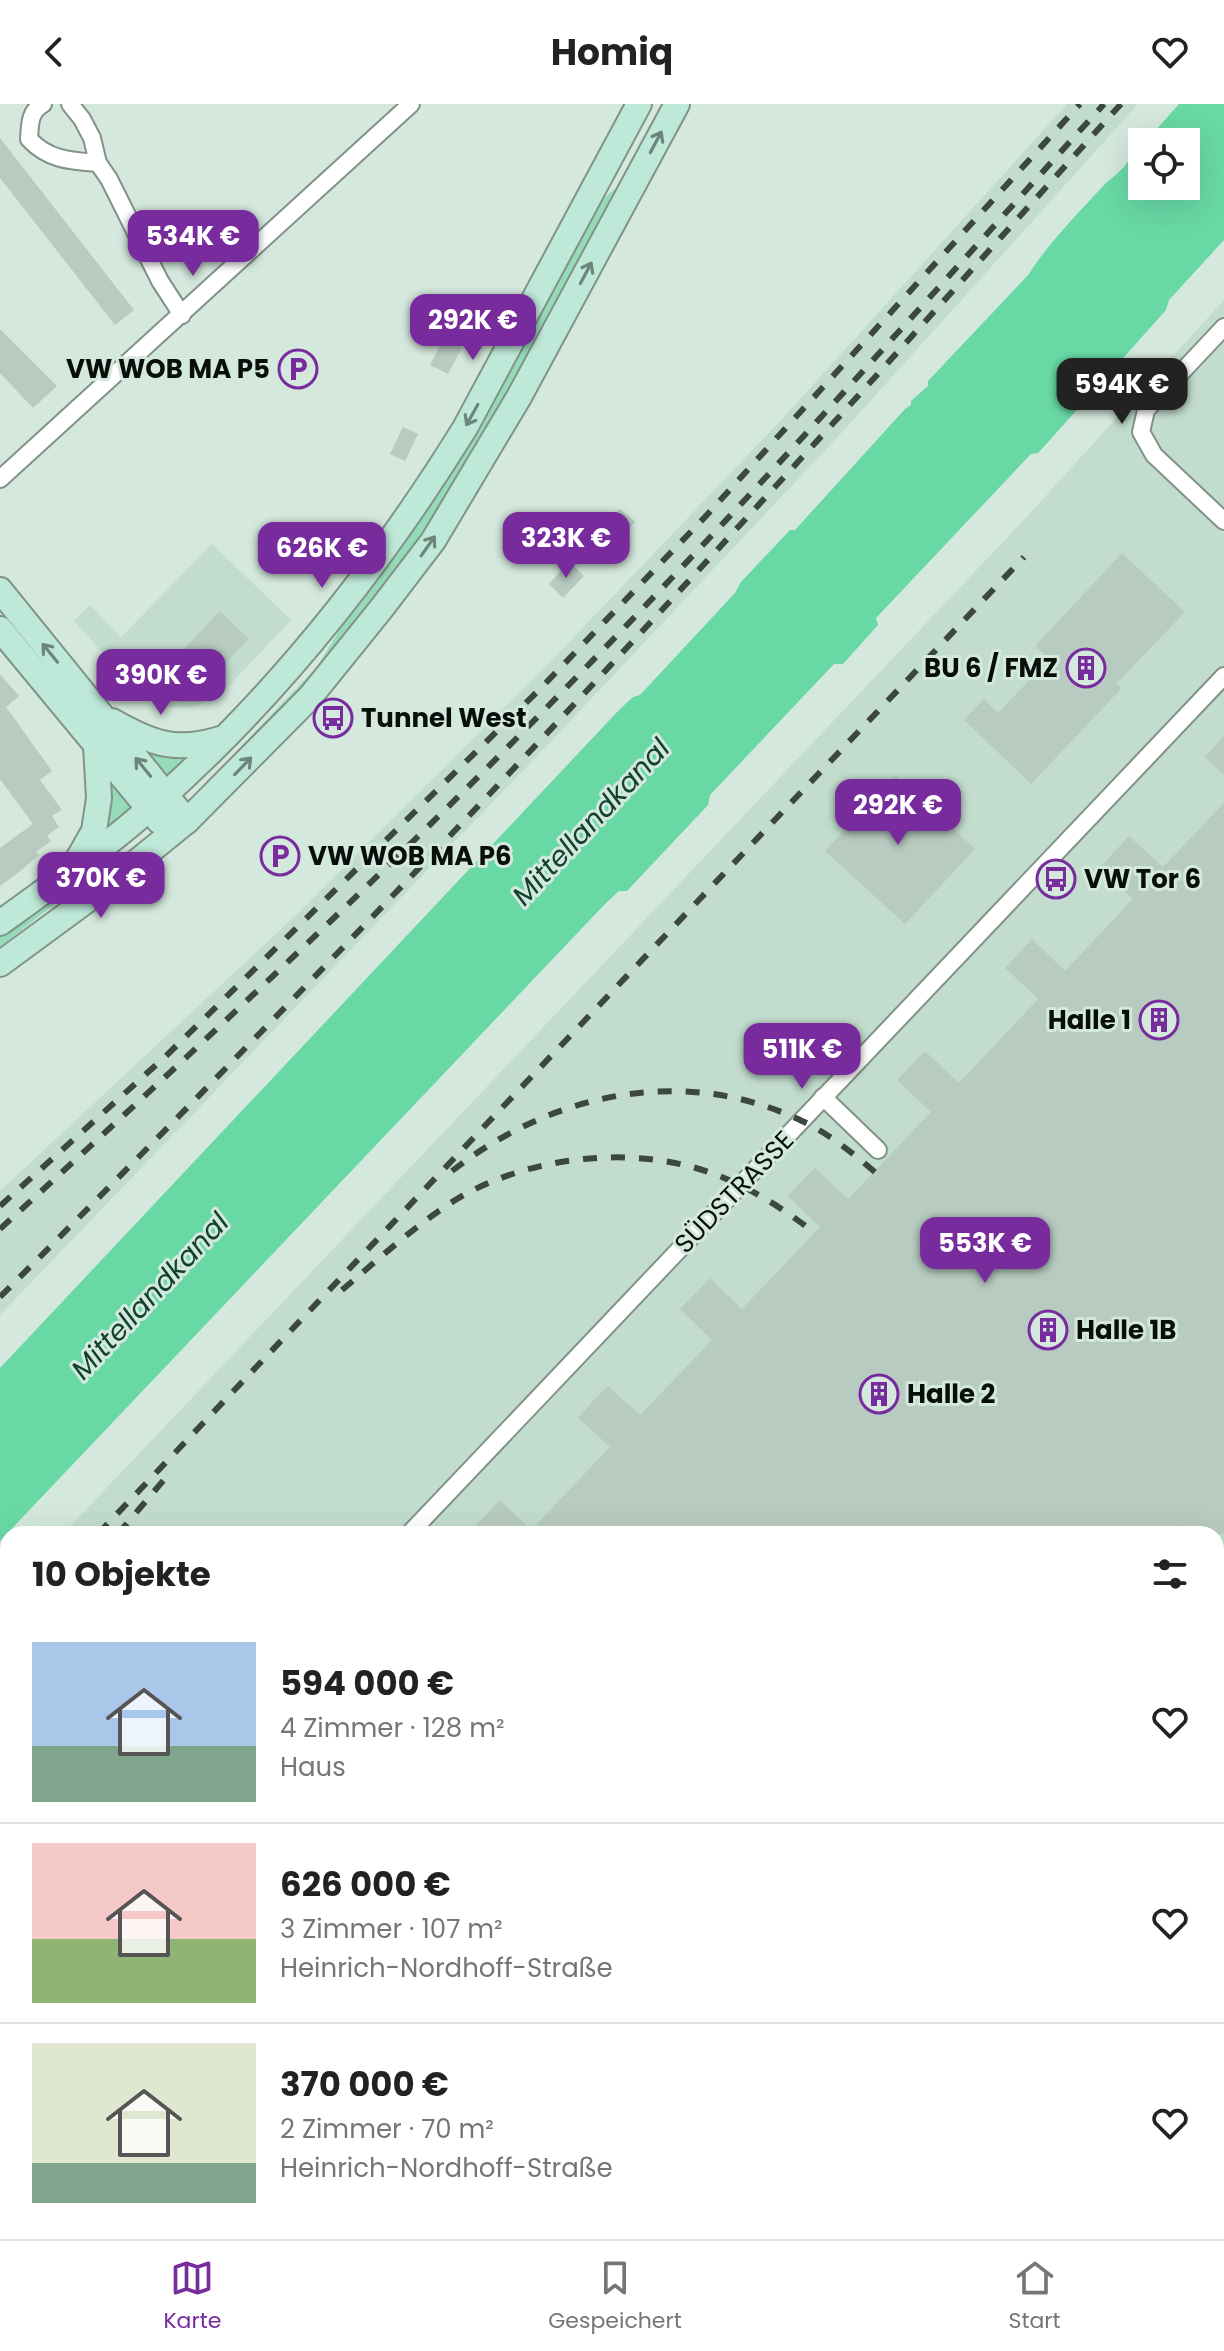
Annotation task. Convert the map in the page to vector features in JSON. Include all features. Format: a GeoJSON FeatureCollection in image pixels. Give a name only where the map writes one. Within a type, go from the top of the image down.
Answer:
{"type":"FeatureCollection","features":[{"type":"Feature","properties":{"kind":"main road"},"geometry":{"type":"LineString","coordinates":[[0,923],[72,871],[157,801],[221,739],[310,644],[371,567],[437,473],[498,367],[639,104]]}},
{"type":"Feature","properties":{"kind":"main road"},"geometry":{"type":"LineString","coordinates":[[0,964],[179,828],[310,697],[433,541],[519,397],[677,104]]}},
{"type":"Feature","properties":{"kind":"main road"},"geometry":{"type":"LineString","coordinates":[[0,590],[100,713],[157,801],[179,828]]}},
{"type":"Feature","properties":{"kind":"main road"},"geometry":{"type":"LineString","coordinates":[[0,629],[96,746],[157,801]]}},
{"type":"Feature","properties":{"kind":"main road"},"geometry":{"type":"LineString","coordinates":[[100,713],[138,736],[177,747],[221,739]]}},
{"type":"Feature","properties":{"kind":"main road"},"geometry":{"type":"LineString","coordinates":[[72,871],[94,831],[99,798],[96,746]]}},
{"type":"Feature","properties":{"kind":"street"},"geometry":{"type":"LineString","coordinates":[[43,104],[37,107],[30,119],[29,139],[41,152],[72,161],[98,163]]}},
{"type":"Feature","properties":{"kind":"street"},"geometry":{"type":"LineString","coordinates":[[70,104],[82,119],[92,138],[98,163],[160,281],[182,315]]}},
{"type":"Feature","properties":{"kind":"street"},"geometry":{"type":"LineString","coordinates":[[0,479],[411,104]]}},
{"type":"Feature","properties":{"kind":"street"},"geometry":{"type":"LineString","coordinates":[[1224,327],[1146,410],[1141,432],[1154,455],[1224,521]]}},
{"type":"Feature","properties":{"kind":"street","name":"SÜDSTRASSE"},"geometry":{"type":"LineString","coordinates":[[417,1526],[1224,676]]}},
{"type":"Feature","properties":{"kind":"street"},"geometry":{"type":"LineString","coordinates":[[823,1097],[878,1150]]}},
{"type":"Feature","properties":{"kind":"shaded area"},"geometry":{"type":"Polygon","coordinates":[[[1067,104],[1138,104],[847,427],[561,731],[0,1315],[0,1191],[295,916],[557,655],[783,418],[1067,104]]]}},
{"type":"Feature","properties":{"kind":"shaded area"},"geometry":{"type":"Polygon","coordinates":[[[615,189],[618,191],[519,379],[437,516],[346,636],[238,758],[234,754],[317,667],[348,616],[396,551],[597,203],[615,189]]]}},
{"type":"Feature","properties":{"kind":"shaded area"},"geometry":{"type":"Polygon","coordinates":[[[1224,300],[1224,1526],[71,1526],[1021,523],[1224,300]]]}},
{"type":"Feature","properties":{"kind":"shaded area"},"geometry":{"type":"Polygon","coordinates":[[[212,544],[291,620],[226,689],[197,706],[168,707],[140,694],[74,621],[90,605],[121,637],[212,544]]]}},
{"type":"Feature","properties":{"kind":"shaded area"},"geometry":{"type":"Polygon","coordinates":[[[143,747],[190,757],[165,780],[143,747]]]}},
{"type":"Feature","properties":{"kind":"shaded area"},"geometry":{"type":"Polygon","coordinates":[[[107,777],[135,806],[108,830],[105,826],[109,802],[107,777]]]}},
{"type":"Feature","properties":{"kind":"shaded area"},"geometry":{"type":"Polygon","coordinates":[[[100,862],[103,866],[0,947],[0,936],[100,862]]]}},
{"type":"Feature","properties":{"kind":"water","name":"Mittellandkanal"},"geometry":{"type":"Polygon","coordinates":[[[1179,104],[1224,104],[1224,240],[1038,453],[1031,454],[876,618],[878,625],[843,664],[834,664],[710,795],[708,805],[627,891],[619,891],[604,905],[14,1526],[0,1526],[0,1368],[619,710],[633,697],[640,695],[735,593],[741,582],[790,530],[795,530],[1029,274],[1074,218],[1128,160],[1128,200],[1200,200],[1200,128],[1158,128],[1179,104]]]}},
{"type":"Feature","properties":{"kind":"building"},"geometry":{"type":"Polygon","coordinates":[[[0,138],[134,310],[115,325],[0,178],[0,138]]]}},
{"type":"Feature","properties":{"kind":"building"},"geometry":{"type":"Polygon","coordinates":[[[0,329],[57,386],[33,408],[0,373],[0,329]]]}},
{"type":"Feature","properties":{"kind":"building"},"geometry":{"type":"Polygon","coordinates":[[[444,338],[462,348],[448,374],[430,365],[444,338]]]}},
{"type":"Feature","properties":{"kind":"building"},"geometry":{"type":"Polygon","coordinates":[[[403,427],[418,434],[405,461],[390,454],[403,427]]]}},
{"type":"Feature","properties":{"kind":"building"},"geometry":{"type":"Polygon","coordinates":[[[620,509],[635,522],[615,544],[600,530],[620,509]]]}},
{"type":"Feature","properties":{"kind":"building","name":"BU 6 / FMZ"},"geometry":{"type":"Polygon","coordinates":[[[1122,553],[1185,612],[1117,683],[1122,688],[1031,784],[964,720],[984,699],[998,713],[1049,659],[1035,646],[1122,553]]]}},
{"type":"Feature","properties":{"kind":"building"},"geometry":{"type":"Polygon","coordinates":[[[569,562],[584,576],[563,598],[549,584],[569,562]]]}},
{"type":"Feature","properties":{"kind":"building"},"geometry":{"type":"Polygon","coordinates":[[[220,611],[249,639],[194,695],[166,668],[220,611]]]}},
{"type":"Feature","properties":{"kind":"building"},"geometry":{"type":"Polygon","coordinates":[[[0,674],[19,696],[6,707],[52,771],[40,780],[62,810],[52,816],[59,827],[47,836],[51,841],[36,852],[39,855],[0,886],[0,848],[33,824],[0,779],[0,674]]]}},
{"type":"Feature","properties":{"kind":"building"},"geometry":{"type":"Polygon","coordinates":[[[1224,736],[1224,775],[1205,757],[1224,736]]]}},
{"type":"Feature","properties":{"kind":"building"},"geometry":{"type":"Polygon","coordinates":[[[895,775],[975,849],[905,924],[825,851],[847,827],[838,815],[865,787],[877,795],[895,775]]]}},
{"type":"Feature","properties":{"kind":"building"},"geometry":{"type":"Polygon","coordinates":[[[1224,803],[1224,1526],[535,1526],[610,1447],[578,1418],[593,1401],[608,1386],[640,1415],[712,1340],[680,1309],[710,1278],[742,1309],[820,1227],[788,1196],[802,1181],[815,1168],[848,1199],[931,1112],[897,1080],[925,1051],[959,1083],[1038,999],[1005,968],[1032,939],[1065,971],[1133,899],[1100,867],[1129,836],[1163,867],[1224,803]]]}},
{"type":"Feature","properties":{"kind":"building"},"geometry":{"type":"Polygon","coordinates":[[[500,1500],[527,1526],[476,1526],[500,1500]]]}},
{"type":"Feature","properties":{"kind":"railway"},"geometry":{"type":"LineString","coordinates":[[0,1206],[166,1056],[541,688],[705,517],[1080,104]]}},
{"type":"Feature","properties":{"kind":"railway"},"geometry":{"type":"LineString","coordinates":[[0,1229],[351,901],[556,698],[765,478],[1104,104]]}},
{"type":"Feature","properties":{"kind":"railway"},"geometry":{"type":"LineString","coordinates":[[0,1297],[460,826],[828,429],[1121,104]]}},
{"type":"Feature","properties":{"kind":"railway"},"geometry":{"type":"LineString","coordinates":[[106,1526],[1024,557]]}},
{"type":"Feature","properties":{"kind":"railway"},"geometry":{"type":"LineString","coordinates":[[452,1171],[491,1144],[532,1122],[620,1095],[666,1091],[712,1094],[757,1104],[802,1121],[854,1154],[882,1178]]}},
{"type":"Feature","properties":{"kind":"railway"},"geometry":{"type":"LineString","coordinates":[[342,1290],[412,1231],[457,1199],[517,1172],[584,1159],[619,1157],[686,1165],[741,1186],[807,1227]]}},
{"type":"Feature","properties":{"kind":"railway"},"geometry":{"type":"LineString","coordinates":[[125,1526],[168,1475]]}},
{"type":"Feature","properties":{"kind":"place","name":"VW WOB MA P5"},"geometry":{"type":"Point","coordinates":[298,369]}},
{"type":"Feature","properties":{"kind":"place","name":"BU 6 / FMZ"},"geometry":{"type":"Point","coordinates":[1086,668]}},
{"type":"Feature","properties":{"kind":"place","name":"Tunnel West"},"geometry":{"type":"Point","coordinates":[333,718]}},
{"type":"Feature","properties":{"kind":"place","name":"VW WOB MA P6"},"geometry":{"type":"Point","coordinates":[280,856]}},
{"type":"Feature","properties":{"kind":"place","name":"VW Tor 6"},"geometry":{"type":"Point","coordinates":[1056,879]}},
{"type":"Feature","properties":{"kind":"place","name":"Halle 1"},"geometry":{"type":"Point","coordinates":[1159,1020]}},
{"type":"Feature","properties":{"kind":"place","name":"Halle 1B"},"geometry":{"type":"Point","coordinates":[1048,1330]}},
{"type":"Feature","properties":{"kind":"place","name":"Halle 2"},"geometry":{"type":"Point","coordinates":[879,1394]}}]}
